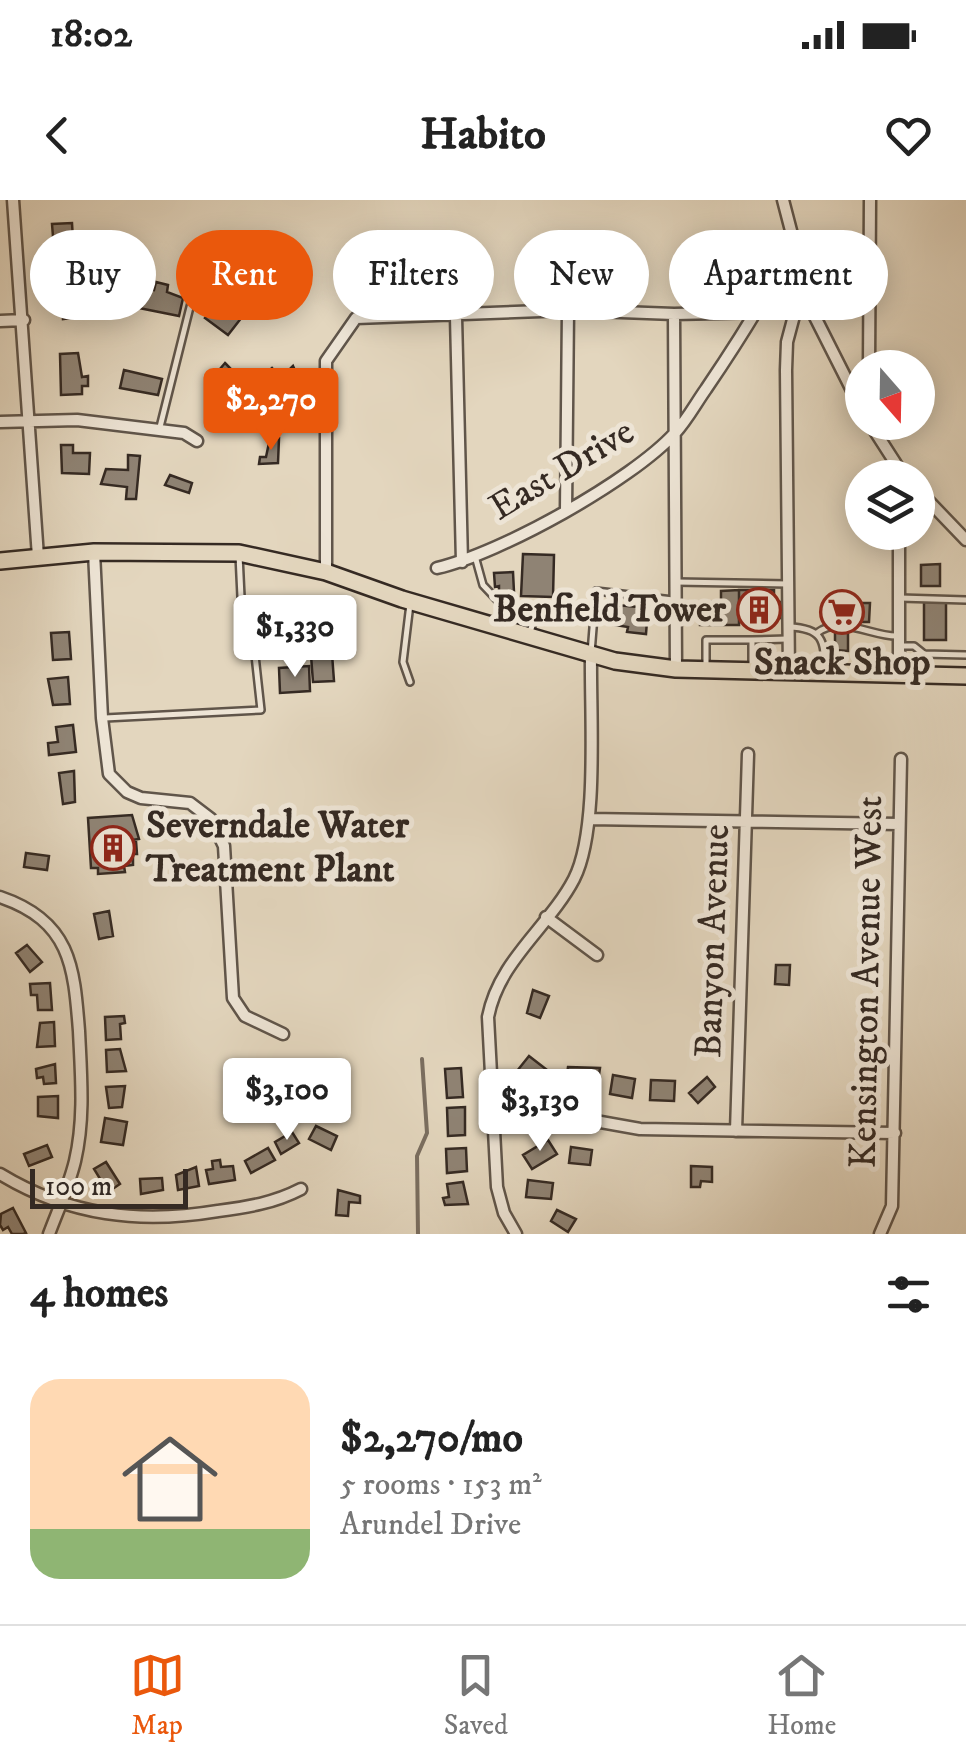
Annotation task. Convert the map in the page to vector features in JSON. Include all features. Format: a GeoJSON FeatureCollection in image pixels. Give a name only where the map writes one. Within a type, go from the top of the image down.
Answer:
{"type":"FeatureCollection","features":[{"type":"Feature","properties":{"kind":"main road"},"geometry":{"type":"LineString","coordinates":[[0,560],[94,552],[239,553],[326,572],[591,656],[676,669],[966,676]]}},
{"type":"Feature","properties":{"kind":"street"},"geometry":{"type":"LineString","coordinates":[[14,200],[38,557]]}},
{"type":"Feature","properties":{"kind":"street"},"geometry":{"type":"LineString","coordinates":[[783,200],[790,230]]}},
{"type":"Feature","properties":{"kind":"street"},"geometry":{"type":"LineString","coordinates":[[869,350],[870,200]]}},
{"type":"Feature","properties":{"kind":"street"},"geometry":{"type":"LineString","coordinates":[[0,320],[24,320]]}},
{"type":"Feature","properties":{"kind":"street"},"geometry":{"type":"LineString","coordinates":[[326,572],[326,361],[355,320]]}},
{"type":"Feature","properties":{"kind":"street"},"geometry":{"type":"LineString","coordinates":[[456,320],[462,562]]}},
{"type":"Feature","properties":{"kind":"street"},"geometry":{"type":"LineString","coordinates":[[566,511],[568,320]]}},
{"type":"Feature","properties":{"kind":"street"},"geometry":{"type":"LineString","coordinates":[[674,320],[676,669]]}},
{"type":"Feature","properties":{"kind":"street","name":"East Drive"},"geometry":{"type":"LineString","coordinates":[[438,568],[462,562],[566,511],[608,486],[676,433],[753,320]]}},
{"type":"Feature","properties":{"kind":"street"},"geometry":{"type":"LineString","coordinates":[[789,672],[787,356],[794,320]]}},
{"type":"Feature","properties":{"kind":"street"},"geometry":{"type":"LineString","coordinates":[[816,320],[845,377]]}},
{"type":"Feature","properties":{"kind":"street"},"geometry":{"type":"LineString","coordinates":[[0,422],[78,420],[184,433],[197,442]]}},
{"type":"Feature","properties":{"kind":"street"},"geometry":{"type":"LineString","coordinates":[[935,508],[966,540]]}},
{"type":"Feature","properties":{"kind":"street"},"geometry":{"type":"LineString","coordinates":[[899,675],[900,550]]}},
{"type":"Feature","properties":{"kind":"street"},"geometry":{"type":"LineString","coordinates":[[94,552],[102,718],[109,774],[117,784],[141,798],[190,803],[212,819],[224,846],[233,998],[245,1016],[284,1034]]}},
{"type":"Feature","properties":{"kind":"street"},"geometry":{"type":"LineString","coordinates":[[516,1234],[504,1213],[497,1188],[488,1028],[491,1004],[508,970],[574,879],[584,856],[589,819],[591,656]]}},
{"type":"Feature","properties":{"kind":"street","name":"Banyon Avenue"},"geometry":{"type":"LineString","coordinates":[[736,1130],[748,754]]}},
{"type":"Feature","properties":{"kind":"street","name":"Kensington Avenue West"},"geometry":{"type":"LineString","coordinates":[[880,1234],[892,1206],[901,760]]}},
{"type":"Feature","properties":{"kind":"street"},"geometry":{"type":"LineString","coordinates":[[589,819],[900,824]]}},
{"type":"Feature","properties":{"kind":"street"},"geometry":{"type":"LineString","coordinates":[[0,897],[43,921],[68,954],[75,975],[82,1111],[76,1159],[49,1234]]}},
{"type":"Feature","properties":{"kind":"street"},"geometry":{"type":"LineString","coordinates":[[546,916],[597,955]]}},
{"type":"Feature","properties":{"kind":"street"},"geometry":{"type":"LineString","coordinates":[[495,1109],[556,1114],[640,1129],[894,1133]]}},
{"type":"Feature","properties":{"kind":"street"},"geometry":{"type":"LineString","coordinates":[[0,1174],[28,1192],[60,1204],[117,1216],[158,1218],[267,1204],[301,1189]]}},
{"type":"Feature","properties":{"kind":"lane"},"geometry":{"type":"LineString","coordinates":[[159,430],[187,320]]}},
{"type":"Feature","properties":{"kind":"lane"},"geometry":{"type":"LineString","coordinates":[[102,718],[261,710],[252,628],[241,597],[239,553]]}},
{"type":"Feature","properties":{"kind":"lane"},"geometry":{"type":"LineString","coordinates":[[475,556],[484,585],[500,603],[500,628]]}},
{"type":"Feature","properties":{"kind":"lane"},"geometry":{"type":"LineString","coordinates":[[676,582],[788,584]]}},
{"type":"Feature","properties":{"kind":"lane"},"geometry":{"type":"LineString","coordinates":[[591,656],[596,591],[676,600]]}},
{"type":"Feature","properties":{"kind":"lane"},"geometry":{"type":"LineString","coordinates":[[900,598],[966,600]]}},
{"type":"Feature","properties":{"kind":"lane"},"geometry":{"type":"LineString","coordinates":[[410,601],[403,662],[410,682]]}},
{"type":"Feature","properties":{"kind":"lane"},"geometry":{"type":"LineString","coordinates":[[528,637],[538,610]]}},
{"type":"Feature","properties":{"kind":"lane"},"geometry":{"type":"LineString","coordinates":[[817,633],[824,628],[851,626],[914,646],[924,654],[966,655]]}},
{"type":"Feature","properties":{"kind":"lane"},"geometry":{"type":"LineString","coordinates":[[706,670],[706,640],[752,640],[804,627],[817,633],[825,646],[825,674]]}},
{"type":"Feature","properties":{"kind":"lane"},"geometry":{"type":"LineString","coordinates":[[752,640],[752,671]]}},
{"type":"Feature","properties":{"kind":"path"},"geometry":{"type":"LineString","coordinates":[[288,632],[288,649]]}},
{"type":"Feature","properties":{"kind":"building"},"geometry":{"type":"Polygon","coordinates":[[[72,223],[72,230],[52,230],[52,224],[72,223]]]}},
{"type":"Feature","properties":{"kind":"building"},"geometry":{"type":"Polygon","coordinates":[[[156,282],[168,285],[167,292],[176,295],[176,315],[156,311],[156,282]]]}},
{"type":"Feature","properties":{"kind":"building"},"geometry":{"type":"Polygon","coordinates":[[[208,320],[240,320],[228,335],[208,320]]]}},
{"type":"Feature","properties":{"kind":"building"},"geometry":{"type":"Polygon","coordinates":[[[78,353],[82,377],[88,376],[88,386],[82,386],[82,394],[61,395],[60,354],[78,353]]]}},
{"type":"Feature","properties":{"kind":"building"},"geometry":{"type":"Polygon","coordinates":[[[225,363],[230,368],[219,381],[228,389],[220,398],[209,382],[225,363]]]}},
{"type":"Feature","properties":{"kind":"building"},"geometry":{"type":"Polygon","coordinates":[[[293,366],[305,392],[288,408],[263,376],[272,368],[281,378],[293,366]]]}},
{"type":"Feature","properties":{"kind":"building"},"geometry":{"type":"Polygon","coordinates":[[[124,370],[162,379],[158,395],[120,388],[124,370]]]}},
{"type":"Feature","properties":{"kind":"building"},"geometry":{"type":"Polygon","coordinates":[[[270,438],[279,438],[278,463],[259,464],[260,457],[266,457],[270,438]]]}},
{"type":"Feature","properties":{"kind":"building"},"geometry":{"type":"Polygon","coordinates":[[[61,445],[73,445],[73,453],[90,453],[89,474],[62,473],[61,445]]]}},
{"type":"Feature","properties":{"kind":"building"},"geometry":{"type":"Polygon","coordinates":[[[128,455],[140,456],[136,499],[126,499],[127,487],[101,484],[106,469],[128,470],[128,455]]]}},
{"type":"Feature","properties":{"kind":"building"},"geometry":{"type":"Polygon","coordinates":[[[170,475],[192,483],[189,493],[165,485],[170,475]]]}},
{"type":"Feature","properties":{"kind":"building"},"geometry":{"type":"Polygon","coordinates":[[[523,554],[554,555],[553,597],[521,596],[523,554]]]}},
{"type":"Feature","properties":{"kind":"building"},"geometry":{"type":"Polygon","coordinates":[[[940,564],[940,586],[921,586],[921,565],[940,564]]]}},
{"type":"Feature","properties":{"kind":"building"},"geometry":{"type":"Polygon","coordinates":[[[513,572],[514,592],[499,593],[494,573],[513,572]]]}},
{"type":"Feature","properties":{"kind":"building"},"geometry":{"type":"Polygon","coordinates":[[[739,590],[739,625],[700,625],[699,602],[721,601],[721,591],[739,590]]]}},
{"type":"Feature","properties":{"kind":"building","name":"Benfield Tower"},"geometry":{"type":"Polygon","coordinates":[[[739,590],[774,590],[774,602],[780,602],[780,618],[739,620],[739,590]]]}},
{"type":"Feature","properties":{"kind":"building","name":"Snack Shop"},"geometry":{"type":"Polygon","coordinates":[[[832,602],[853,603],[853,622],[832,621],[832,602]]]}},
{"type":"Feature","properties":{"kind":"building"},"geometry":{"type":"Polygon","coordinates":[[[924,602],[946,602],[946,640],[924,640],[924,602]]]}},
{"type":"Feature","properties":{"kind":"building"},"geometry":{"type":"Polygon","coordinates":[[[853,603],[870,603],[869,622],[853,622],[853,603]]]}},
{"type":"Feature","properties":{"kind":"building"},"geometry":{"type":"Polygon","coordinates":[[[617,605],[648,608],[646,634],[627,632],[628,627],[615,625],[617,605]]]}},
{"type":"Feature","properties":{"kind":"building"},"geometry":{"type":"Polygon","coordinates":[[[835,629],[848,629],[848,651],[835,650],[835,629]]]}},
{"type":"Feature","properties":{"kind":"building"},"geometry":{"type":"Polygon","coordinates":[[[69,632],[71,659],[53,660],[51,633],[69,632]]]}},
{"type":"Feature","properties":{"kind":"building"},"geometry":{"type":"Polygon","coordinates":[[[331,640],[334,681],[313,682],[310,642],[331,640]]]}},
{"type":"Feature","properties":{"kind":"building"},"geometry":{"type":"Polygon","coordinates":[[[309,666],[310,691],[280,693],[279,668],[309,666]]]}},
{"type":"Feature","properties":{"kind":"building"},"geometry":{"type":"Polygon","coordinates":[[[68,677],[70,704],[53,705],[48,679],[68,677]]]}},
{"type":"Feature","properties":{"kind":"building"},"geometry":{"type":"Polygon","coordinates":[[[73,725],[76,752],[49,755],[48,743],[58,742],[56,727],[73,725]]]}},
{"type":"Feature","properties":{"kind":"building"},"geometry":{"type":"Polygon","coordinates":[[[74,771],[75,802],[63,804],[59,773],[74,771]]]}},
{"type":"Feature","properties":{"kind":"building","name":"Severndale Water Treatment Plant"},"geometry":{"type":"Polygon","coordinates":[[[132,815],[139,839],[132,840],[136,841],[137,854],[133,854],[133,865],[124,866],[125,872],[98,874],[98,868],[91,868],[88,818],[132,815]]]}},
{"type":"Feature","properties":{"kind":"building"},"geometry":{"type":"Polygon","coordinates":[[[26,853],[49,856],[47,870],[24,867],[26,853]]]}},
{"type":"Feature","properties":{"kind":"building"},"geometry":{"type":"Polygon","coordinates":[[[109,911],[113,936],[99,939],[94,914],[109,911]]]}},
{"type":"Feature","properties":{"kind":"building"},"geometry":{"type":"Polygon","coordinates":[[[27,945],[42,962],[30,972],[16,953],[27,945]]]}},
{"type":"Feature","properties":{"kind":"building"},"geometry":{"type":"Polygon","coordinates":[[[776,965],[790,965],[789,985],[775,984],[776,965]]]}},
{"type":"Feature","properties":{"kind":"building"},"geometry":{"type":"Polygon","coordinates":[[[50,983],[52,1010],[38,1010],[37,995],[31,995],[30,984],[50,983]]]}},
{"type":"Feature","properties":{"kind":"building"},"geometry":{"type":"Polygon","coordinates":[[[533,990],[549,996],[540,1018],[527,1013],[533,990]]]}},
{"type":"Feature","properties":{"kind":"building"},"geometry":{"type":"Polygon","coordinates":[[[124,1016],[121,1039],[106,1040],[105,1017],[124,1016]]]}},
{"type":"Feature","properties":{"kind":"building"},"geometry":{"type":"Polygon","coordinates":[[[54,1022],[55,1046],[37,1047],[40,1023],[54,1022]]]}},
{"type":"Feature","properties":{"kind":"building"},"geometry":{"type":"Polygon","coordinates":[[[120,1049],[126,1071],[107,1072],[106,1050],[120,1049]]]}},
{"type":"Feature","properties":{"kind":"building"},"geometry":{"type":"Polygon","coordinates":[[[529,1056],[547,1070],[534,1085],[517,1071],[529,1056]]]}},
{"type":"Feature","properties":{"kind":"building"},"geometry":{"type":"Polygon","coordinates":[[[55,1064],[56,1083],[44,1084],[43,1077],[37,1078],[36,1069],[55,1064]]]}},
{"type":"Feature","properties":{"kind":"building"},"geometry":{"type":"Polygon","coordinates":[[[568,1067],[600,1068],[597,1088],[566,1083],[568,1067]]]}},
{"type":"Feature","properties":{"kind":"building"},"geometry":{"type":"Polygon","coordinates":[[[461,1068],[463,1097],[447,1098],[445,1069],[461,1068]]]}},
{"type":"Feature","properties":{"kind":"building"},"geometry":{"type":"Polygon","coordinates":[[[613,1075],[635,1079],[632,1098],[610,1094],[613,1075]]]}},
{"type":"Feature","properties":{"kind":"building"},"geometry":{"type":"Polygon","coordinates":[[[707,1077],[715,1087],[698,1103],[689,1093],[707,1077]]]}},
{"type":"Feature","properties":{"kind":"building"},"geometry":{"type":"Polygon","coordinates":[[[651,1080],[675,1081],[674,1101],[650,1100],[651,1080]]]}},
{"type":"Feature","properties":{"kind":"building"},"geometry":{"type":"Polygon","coordinates":[[[125,1086],[122,1107],[109,1108],[106,1087],[125,1086]]]}},
{"type":"Feature","properties":{"kind":"building"},"geometry":{"type":"Polygon","coordinates":[[[58,1096],[58,1118],[38,1116],[38,1097],[58,1096]]]}},
{"type":"Feature","properties":{"kind":"building"},"geometry":{"type":"Polygon","coordinates":[[[465,1107],[465,1135],[448,1136],[447,1108],[465,1107]]]}},
{"type":"Feature","properties":{"kind":"building"},"geometry":{"type":"Polygon","coordinates":[[[105,1118],[127,1122],[123,1145],[101,1142],[105,1118]]]}},
{"type":"Feature","properties":{"kind":"building"},"geometry":{"type":"Polygon","coordinates":[[[316,1126],[337,1136],[331,1150],[309,1139],[316,1126]]]}},
{"type":"Feature","properties":{"kind":"building"},"geometry":{"type":"Polygon","coordinates":[[[292,1132],[299,1143],[281,1154],[275,1142],[292,1132]]]}},
{"type":"Feature","properties":{"kind":"building"},"geometry":{"type":"Polygon","coordinates":[[[548,1140],[557,1154],[532,1169],[523,1155],[548,1140]]]}},
{"type":"Feature","properties":{"kind":"building"},"geometry":{"type":"Polygon","coordinates":[[[47,1145],[52,1157],[29,1166],[24,1154],[47,1145]]]}},
{"type":"Feature","properties":{"kind":"building"},"geometry":{"type":"Polygon","coordinates":[[[571,1147],[592,1150],[590,1165],[569,1163],[571,1147]]]}},
{"type":"Feature","properties":{"kind":"building"},"geometry":{"type":"Polygon","coordinates":[[[268,1148],[275,1160],[251,1173],[245,1161],[268,1148]]]}},
{"type":"Feature","properties":{"kind":"building"},"geometry":{"type":"Polygon","coordinates":[[[466,1148],[467,1171],[447,1173],[446,1149],[466,1148]]]}},
{"type":"Feature","properties":{"kind":"building"},"geometry":{"type":"Polygon","coordinates":[[[220,1160],[221,1167],[233,1166],[235,1180],[209,1184],[206,1170],[213,1169],[212,1161],[220,1160]]]}},
{"type":"Feature","properties":{"kind":"building"},"geometry":{"type":"Polygon","coordinates":[[[106,1162],[120,1184],[108,1192],[94,1169],[106,1162]]]}},
{"type":"Feature","properties":{"kind":"building"},"geometry":{"type":"Polygon","coordinates":[[[691,1166],[712,1167],[712,1182],[701,1181],[700,1187],[691,1187],[691,1166]]]}},
{"type":"Feature","properties":{"kind":"building"},"geometry":{"type":"Polygon","coordinates":[[[196,1167],[199,1186],[178,1190],[176,1175],[196,1167]]]}},
{"type":"Feature","properties":{"kind":"building"},"geometry":{"type":"Polygon","coordinates":[[[162,1178],[163,1190],[141,1194],[140,1179],[162,1178]]]}},
{"type":"Feature","properties":{"kind":"building"},"geometry":{"type":"Polygon","coordinates":[[[528,1180],[553,1183],[551,1199],[526,1197],[528,1180]]]}},
{"type":"Feature","properties":{"kind":"building"},"geometry":{"type":"Polygon","coordinates":[[[463,1182],[468,1204],[445,1205],[443,1198],[449,1197],[447,1184],[463,1182]]]}},
{"type":"Feature","properties":{"kind":"building"},"geometry":{"type":"Polygon","coordinates":[[[338,1190],[360,1196],[360,1203],[349,1202],[348,1216],[336,1215],[338,1190]]]}},
{"type":"Feature","properties":{"kind":"building"},"geometry":{"type":"Polygon","coordinates":[[[13,1208],[26,1233],[12,1234],[8,1227],[3,1230],[0,1225],[1,1214],[13,1208]]]}},
{"type":"Feature","properties":{"kind":"building"},"geometry":{"type":"Polygon","coordinates":[[[557,1210],[576,1219],[568,1232],[551,1221],[557,1210]]]}},
{"type":"Feature","properties":{"kind":"waterway"},"geometry":{"type":"LineString","coordinates":[[418,1234],[417,1156],[427,1133],[422,1059]]}},
{"type":"Feature","properties":{"kind":"place","name":"Benfield Tower"},"geometry":{"type":"Point","coordinates":[759,610]}},
{"type":"Feature","properties":{"kind":"place","name":"Snack Shop"},"geometry":{"type":"Point","coordinates":[842,612]}},
{"type":"Feature","properties":{"kind":"place","name":"Severndale Water Treatment Plant"},"geometry":{"type":"Point","coordinates":[113,848]}}]}
